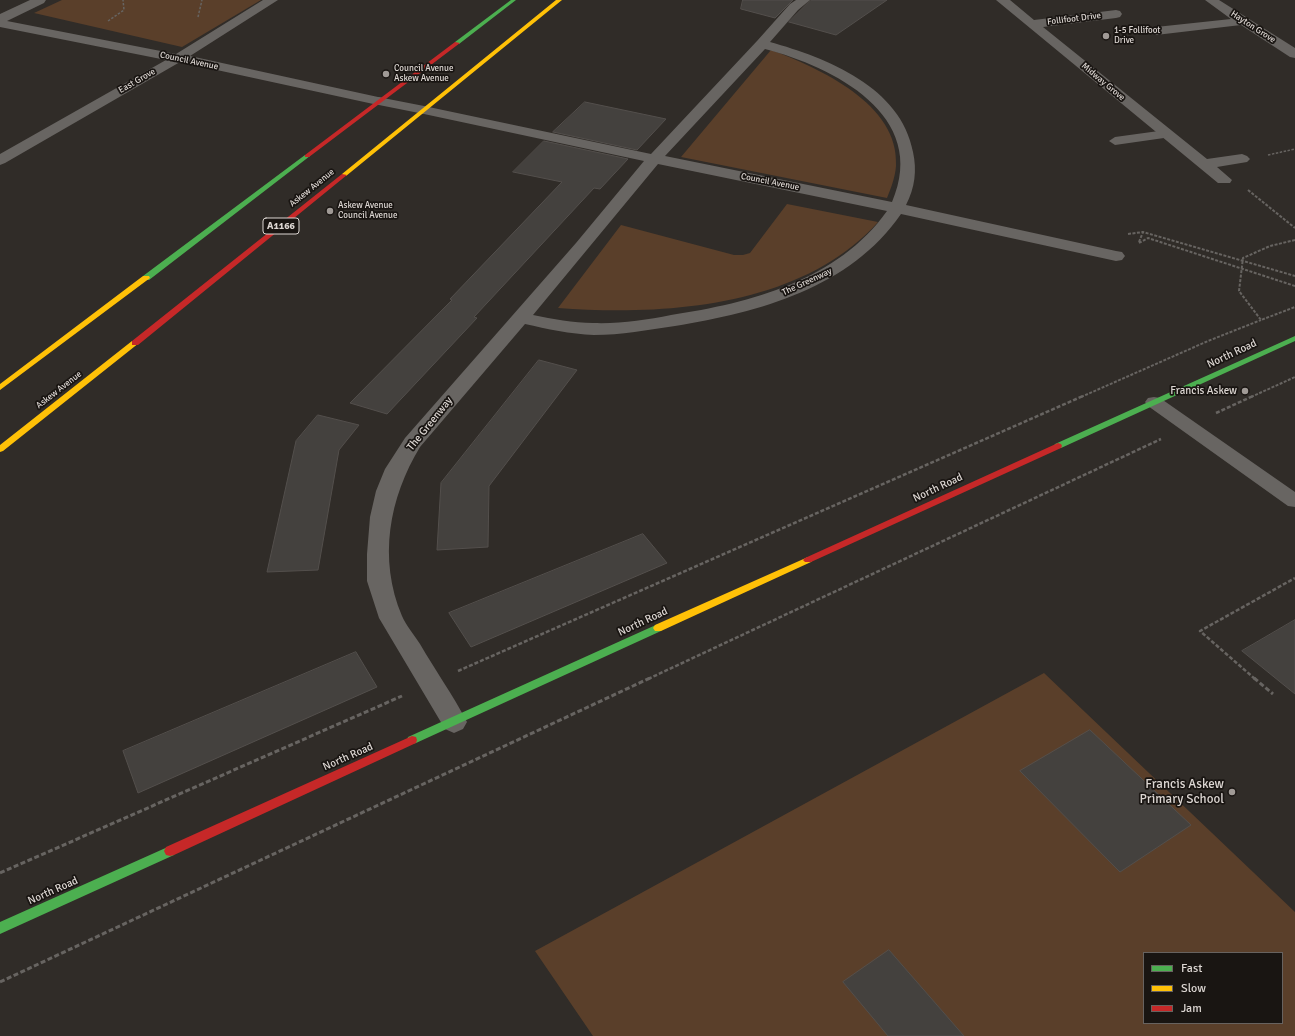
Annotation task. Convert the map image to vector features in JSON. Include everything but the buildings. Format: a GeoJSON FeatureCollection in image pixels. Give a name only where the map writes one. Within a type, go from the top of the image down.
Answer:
{"type":"FeatureCollection","features":[{"type":"Feature","properties":{"kind":"main road"},"geometry":{"type":"LineString","coordinates":[[0,388],[378,101],[514,0]]}},
{"type":"Feature","properties":{"kind":"main road","name":"Askew Avenue"},"geometry":{"type":"LineString","coordinates":[[0,449],[188,302],[559,0]]}},
{"type":"Feature","properties":{"kind":"main road","name":"North Road"},"geometry":{"type":"LineString","coordinates":[[0,928],[1295,338]]}},
{"type":"Feature","properties":{"kind":"street"},"geometry":{"type":"LineString","coordinates":[[0,19],[40,0]]}},
{"type":"Feature","properties":{"kind":"street","name":"East Grove"},"geometry":{"type":"LineString","coordinates":[[0,160],[178,58],[272,0]]}},
{"type":"Feature","properties":{"kind":"street","name":"The Greenway"},"geometry":{"type":"LineString","coordinates":[[454,722],[391,618],[379,581],[378,554],[381,517],[387,491],[396,469],[412,442],[582,247],[654,159],[762,44],[794,7],[804,0]]}},
{"type":"Feature","properties":{"kind":"street","name":"Midway Grove"},"geometry":{"type":"LineString","coordinates":[[1002,0],[1224,180]]}},
{"type":"Feature","properties":{"kind":"street","name":"Hayton Grove"},"geometry":{"type":"LineString","coordinates":[[1212,0],[1242,21],[1295,54]]}},
{"type":"Feature","properties":{"kind":"street","name":"Follifoot Drive"},"geometry":{"type":"LineString","coordinates":[[1032,24],[1119,17],[1103,6]]}},
{"type":"Feature","properties":{"kind":"street"},"geometry":{"type":"LineString","coordinates":[[1156,32],[1242,21]]}},
{"type":"Feature","properties":{"kind":"street","name":"Council Avenue"},"geometry":{"type":"LineString","coordinates":[[0,23],[178,58],[378,101]]}},
{"type":"Feature","properties":{"kind":"street","name":"The Greenway"},"geometry":{"type":"LineString","coordinates":[[520,318],[561,326],[616,329],[711,315],[757,303],[791,291],[821,277],[848,260],[886,224],[898,208],[907,184],[908,168],[900,130],[888,112],[864,90],[849,79],[805,57],[762,44]]}},
{"type":"Feature","properties":{"kind":"street","name":"Council Avenue"},"geometry":{"type":"LineString","coordinates":[[424,110],[654,159],[898,208],[1116,256]]}},
{"type":"Feature","properties":{"kind":"street"},"geometry":{"type":"LineString","coordinates":[[1204,164],[1242,159]]}},
{"type":"Feature","properties":{"kind":"lane"},"geometry":{"type":"LineString","coordinates":[[378,101],[424,110]]}},
{"type":"Feature","properties":{"kind":"lane"},"geometry":{"type":"LineString","coordinates":[[1115,141],[1166,134]]}},
{"type":"Feature","properties":{"kind":"lane"},"geometry":{"type":"LineString","coordinates":[[1154,402],[1187,427],[1295,501]]}},
{"type":"Feature","properties":{"kind":"path"},"geometry":{"type":"LineString","coordinates":[[1224,180],[1240,184],[1295,228]]}},
{"type":"Feature","properties":{"kind":"path"},"geometry":{"type":"LineString","coordinates":[[1122,235],[1143,232]]}},
{"type":"Feature","properties":{"kind":"path"},"geometry":{"type":"LineString","coordinates":[[1116,256],[1148,238],[1295,286]]}},
{"type":"Feature","properties":{"kind":"path"},"geometry":{"type":"LineString","coordinates":[[1260,320],[1239,291],[1240,269],[1243,258],[1270,246],[1295,240]]}},
{"type":"Feature","properties":{"kind":"path"},"geometry":{"type":"LineString","coordinates":[[0,873],[1208,341],[1295,307]]}},
{"type":"Feature","properties":{"kind":"path"},"geometry":{"type":"LineString","coordinates":[[0,982],[1295,377]]}},
{"type":"Feature","properties":{"kind":"path"},"geometry":{"type":"LineString","coordinates":[[1273,694],[1200,631],[1295,578]]}},
{"type":"Feature","properties":{"kind":"shaded area"},"geometry":{"type":"Polygon","coordinates":[[[62,0],[261,0],[182,47],[34,13],[62,0]]]}},
{"type":"Feature","properties":{"kind":"shaded area"},"geometry":{"type":"Polygon","coordinates":[[[771,50],[833,78],[871,107],[885,124],[894,144],[896,166],[894,179],[887,198],[681,157],[771,50]]]}},
{"type":"Feature","properties":{"kind":"shaded area"},"geometry":{"type":"Polygon","coordinates":[[[787,204],[878,222],[847,250],[811,272],[772,289],[730,300],[686,307],[642,310],[558,308],[621,225],[734,255],[743,255],[750,253],[787,204]]]}},
{"type":"Feature","properties":{"kind":"shaded area"},"geometry":{"type":"Polygon","coordinates":[[[1044,673],[1295,912],[1295,1036],[593,1036],[535,951],[1044,673]]]}},
{"type":"Feature","properties":{"kind":"traffic: fast"},"geometry":{"type":"LineString","coordinates":[[457,43],[514,0]]}},
{"type":"Feature","properties":{"kind":"traffic: fast"},"geometry":{"type":"LineString","coordinates":[[146,278],[307,156]]}},
{"type":"Feature","properties":{"kind":"traffic: fast"},"geometry":{"type":"LineString","coordinates":[[1058,446],[1295,338]]}},
{"type":"Feature","properties":{"kind":"traffic: fast"},"geometry":{"type":"LineString","coordinates":[[412,740],[658,628]]}},
{"type":"Feature","properties":{"kind":"traffic: fast"},"geometry":{"type":"LineString","coordinates":[[0,928],[170,851]]}},
{"type":"Feature","properties":{"kind":"traffic: slow"},"geometry":{"type":"LineString","coordinates":[[344,175],[559,0]]}},
{"type":"Feature","properties":{"kind":"traffic: slow"},"geometry":{"type":"LineString","coordinates":[[0,388],[146,278]]}},
{"type":"Feature","properties":{"kind":"traffic: slow"},"geometry":{"type":"LineString","coordinates":[[0,449],[135,343]]}},
{"type":"Feature","properties":{"kind":"traffic: slow"},"geometry":{"type":"LineString","coordinates":[[658,628],[808,560]]}},
{"type":"Feature","properties":{"kind":"traffic: jam"},"geometry":{"type":"LineString","coordinates":[[307,156],[457,43]]}},
{"type":"Feature","properties":{"kind":"traffic: jam"},"geometry":{"type":"LineString","coordinates":[[135,343],[344,175]]}},
{"type":"Feature","properties":{"kind":"traffic: jam"},"geometry":{"type":"LineString","coordinates":[[808,560],[1058,446]]}},
{"type":"Feature","properties":{"kind":"traffic: jam"},"geometry":{"type":"LineString","coordinates":[[170,851],[412,740]]}},
{"type":"Feature","properties":{"kind":"place","name":"1-5 Follifoot Drive"},"geometry":{"type":"Point","coordinates":[1106,36]}},
{"type":"Feature","properties":{"kind":"place","name":"Council Avenue Askew Avenue"},"geometry":{"type":"Point","coordinates":[386,74]}},
{"type":"Feature","properties":{"kind":"place","name":"Askew Avenue Council Avenue"},"geometry":{"type":"Point","coordinates":[330,211]}},
{"type":"Feature","properties":{"kind":"place","name":"Francis Askew"},"geometry":{"type":"Point","coordinates":[1245,391]}},
{"type":"Feature","properties":{"kind":"place","name":"Francis Askew Primary School"},"geometry":{"type":"Point","coordinates":[1232,792]}}]}
